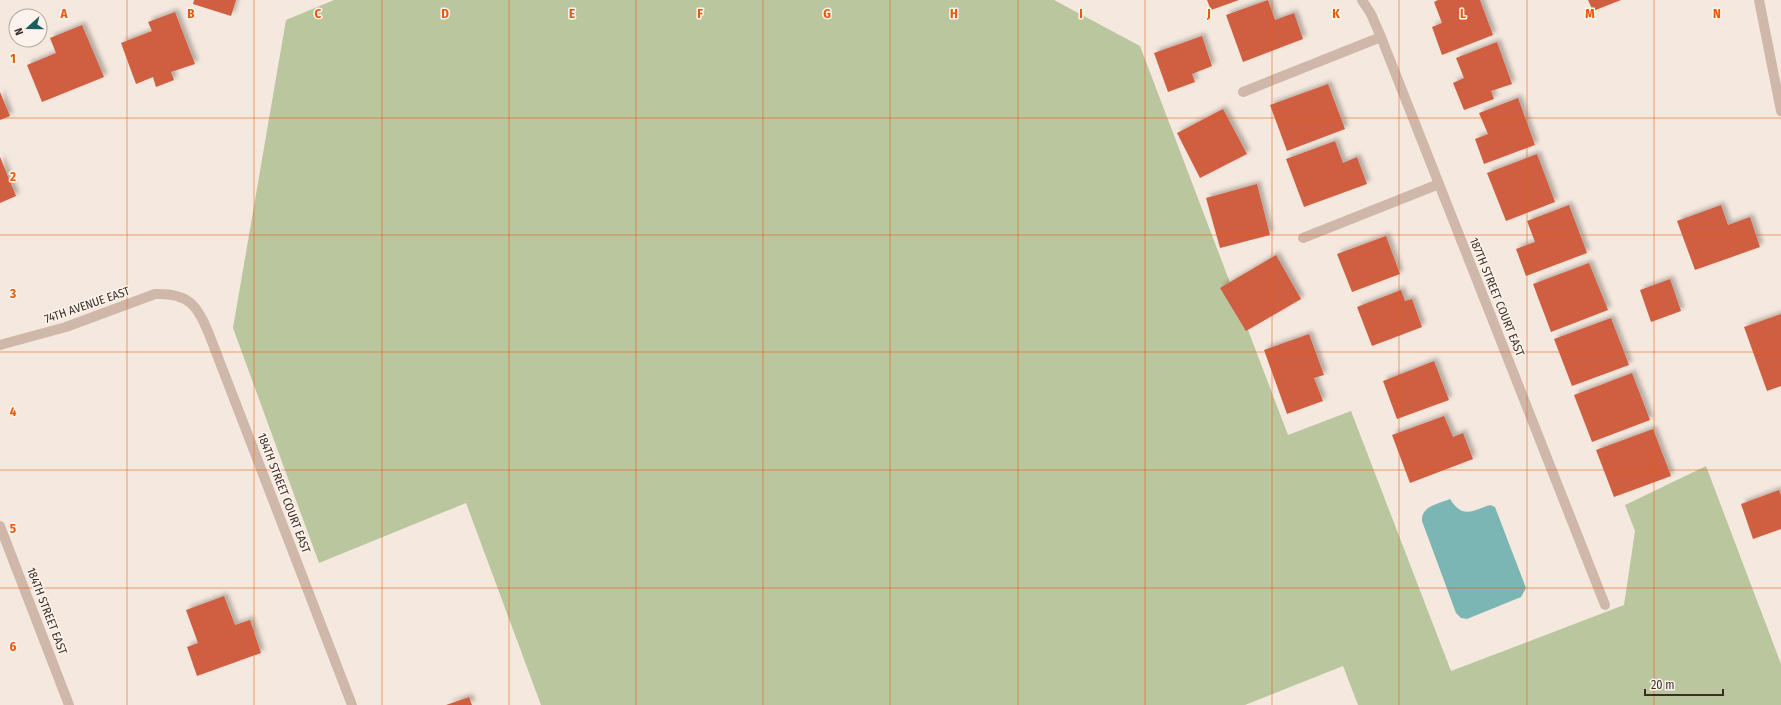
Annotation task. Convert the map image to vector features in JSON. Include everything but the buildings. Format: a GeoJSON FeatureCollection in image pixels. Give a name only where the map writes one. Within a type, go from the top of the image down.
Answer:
{"type":"FeatureCollection","features":[{"type":"Feature","properties":{"kind":"street","name":"187TH STREET COURT EAST"},"geometry":{"type":"LineString","coordinates":[[1362,0],[1371,14],[1381,37],[1606,605]]}},
{"type":"Feature","properties":{"kind":"street"},"geometry":{"type":"LineString","coordinates":[[1758,0],[1781,111]]}},
{"type":"Feature","properties":{"kind":"street"},"geometry":{"type":"LineString","coordinates":[[1243,92],[1381,37]]}},
{"type":"Feature","properties":{"kind":"street"},"geometry":{"type":"LineString","coordinates":[[1303,238],[1439,184]]}},
{"type":"Feature","properties":{"kind":"street","name":"74TH AVENUE EAST"},"geometry":{"type":"LineString","coordinates":[[0,345],[66,327],[155,294],[169,294],[183,297]]}},
{"type":"Feature","properties":{"kind":"street","name":"184TH STREET COURT EAST"},"geometry":{"type":"LineString","coordinates":[[183,297],[196,306],[204,322],[352,705]]}},
{"type":"Feature","properties":{"kind":"street","name":"184TH STREET EAST"},"geometry":{"type":"LineString","coordinates":[[0,526],[69,705]]}},
{"type":"Feature","properties":{"kind":"green space"},"geometry":{"type":"Polygon","coordinates":[[[334,0],[1054,0],[1140,46],[1288,435],[1351,411],[1451,671],[1624,605],[1635,531],[1625,505],[1706,466],[1781,664],[1781,705],[1358,705],[1343,666],[1245,705],[541,705],[466,503],[319,563],[233,328],[286,20],[334,0]]]}},
{"type":"Feature","properties":{"kind":"water"},"geometry":{"type":"Polygon","coordinates":[[[1450,499],[1459,509],[1468,512],[1490,505],[1495,507],[1526,588],[1521,597],[1467,619],[1461,618],[1456,613],[1422,521],[1422,516],[1427,509],[1450,499]]]}}]}
